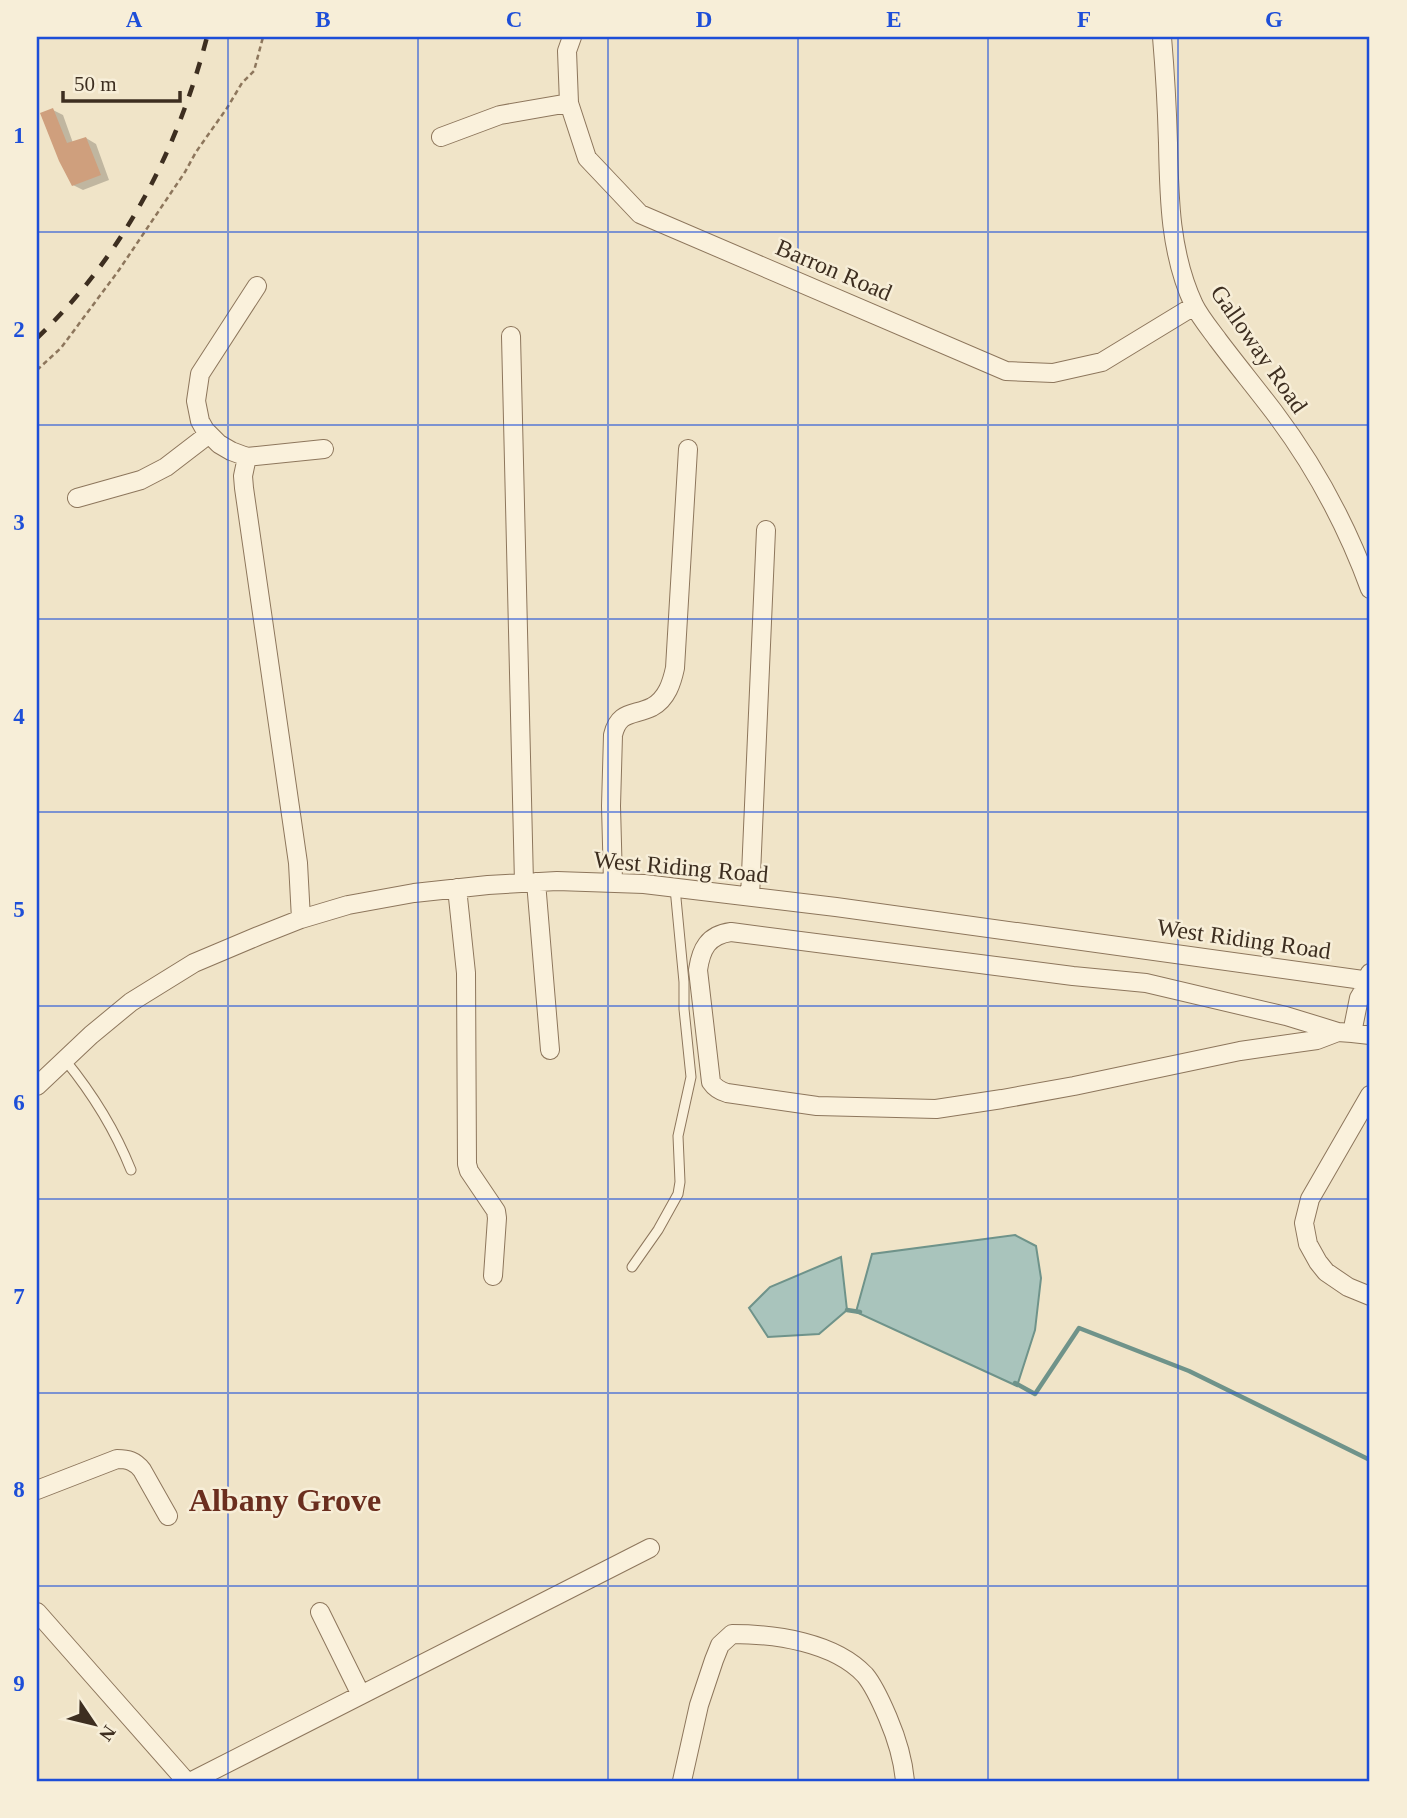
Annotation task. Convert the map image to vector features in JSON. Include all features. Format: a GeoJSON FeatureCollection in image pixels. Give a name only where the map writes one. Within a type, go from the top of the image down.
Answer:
{"type":"FeatureCollection","features":[{"type":"Feature","properties":{"kind":"street","name":"Barron Road"},"geometry":{"type":"LineString","coordinates":[[572,37],[567,51],[569,103],[587,158],[640,214],[1006,370],[1053,373],[1102,362],[1194,306]]}},
{"type":"Feature","properties":{"kind":"street","name":"Galloway Road"},"geometry":{"type":"LineString","coordinates":[[1162,37],[1169,194],[1174,243],[1194,306],[1293,439],[1317,477],[1348,536],[1365,560],[1370,589]]}},
{"type":"Feature","properties":{"kind":"street"},"geometry":{"type":"LineString","coordinates":[[441,137],[500,115],[569,103]]}},
{"type":"Feature","properties":{"kind":"street"},"geometry":{"type":"LineString","coordinates":[[257,286],[200,374],[196,392],[200,421],[219,444],[247,457],[324,449]]}},
{"type":"Feature","properties":{"kind":"street"},"geometry":{"type":"LineString","coordinates":[[511,336],[530,883],[550,1050]]}},
{"type":"Feature","properties":{"kind":"street"},"geometry":{"type":"LineString","coordinates":[[77,498],[141,480],[166,467],[209,434]]}},
{"type":"Feature","properties":{"kind":"street"},"geometry":{"type":"LineString","coordinates":[[613,882],[613,735],[621,719],[659,702],[672,681],[688,449]]}},
{"type":"Feature","properties":{"kind":"street"},"geometry":{"type":"LineString","coordinates":[[247,457],[243,476],[244,488],[298,863],[301,919]]}},
{"type":"Feature","properties":{"kind":"street"},"geometry":{"type":"LineString","coordinates":[[750,897],[766,530]]}},
{"type":"Feature","properties":{"kind":"street","name":"West Riding Road"},"geometry":{"type":"LineString","coordinates":[[37,1086],[131,1002],[194,963],[301,919],[348,905],[457,888],[530,883],[613,882],[675,888],[836,907],[1370,981]]}},
{"type":"Feature","properties":{"kind":"street"},"geometry":{"type":"LineString","coordinates":[[457,888],[466,973],[467,1164],[496,1211],[493,1276]]}},
{"type":"Feature","properties":{"kind":"street"},"geometry":{"type":"LineString","coordinates":[[1345,1032],[1317,1040],[1240,1051],[1074,1086],[965,1105],[936,1109],[817,1106],[727,1093],[713,1085],[698,970],[700,957],[711,940],[720,933],[731,932],[1146,983],[1345,1032],[1370,1035]]}},
{"type":"Feature","properties":{"kind":"street"},"geometry":{"type":"LineString","coordinates":[[1345,1032],[1359,998],[1370,981],[1370,973]]}},
{"type":"Feature","properties":{"kind":"street"},"geometry":{"type":"LineString","coordinates":[[1370,1095],[1310,1199],[1304,1223],[1308,1244],[1326,1272],[1348,1287],[1370,1296]]}},
{"type":"Feature","properties":{"kind":"street"},"geometry":{"type":"LineString","coordinates":[[37,1490],[125,1459],[142,1470],[168,1516]]}},
{"type":"Feature","properties":{"kind":"street"},"geometry":{"type":"LineString","coordinates":[[192,1781],[650,1548]]}},
{"type":"Feature","properties":{"kind":"street"},"geometry":{"type":"LineString","coordinates":[[37,1612],[186,1781]]}},
{"type":"Feature","properties":{"kind":"street"},"geometry":{"type":"LineString","coordinates":[[320,1612],[361,1695]]}},
{"type":"Feature","properties":{"kind":"street"},"geometry":{"type":"LineString","coordinates":[[682,1781],[699,1705],[713,1660],[720,1645],[732,1634],[793,1640],[820,1647],[857,1668],[867,1678],[897,1738],[905,1781]]}},
{"type":"Feature","properties":{"kind":"lane"},"geometry":{"type":"LineString","coordinates":[[632,1267],[658,1230],[678,1194],[680,1182],[678,1136],[691,1077],[675,888]]}},
{"type":"Feature","properties":{"kind":"lane"},"geometry":{"type":"LineString","coordinates":[[65,1060],[86,1086],[121,1145],[131,1170]]}},
{"type":"Feature","properties":{"kind":"path"},"geometry":{"type":"LineString","coordinates":[[37,370],[68,340],[119,270],[242,83],[254,71],[263,37]]}},
{"type":"Feature","properties":{"kind":"water"},"geometry":{"type":"Polygon","coordinates":[[[1015,1235],[1036,1246],[1041,1278],[1035,1330],[1017,1386],[856,1312],[872,1254],[1015,1235]]]}},
{"type":"Feature","properties":{"kind":"water"},"geometry":{"type":"Polygon","coordinates":[[[841,1257],[847,1310],[819,1334],[768,1337],[749,1308],[770,1287],[841,1257]]]}},
{"type":"Feature","properties":{"kind":"building"},"geometry":{"type":"Polygon","coordinates":[[[53,108],[67,143],[86,137],[101,175],[72,186],[40,113],[53,108]]]}},
{"type":"Feature","properties":{"kind":"waterway"},"geometry":{"type":"LineString","coordinates":[[847,1310],[860,1312]]}},
{"type":"Feature","properties":{"kind":"waterway"},"geometry":{"type":"LineString","coordinates":[[1015,1383],[1035,1394],[1079,1328],[1189,1371],[1370,1460]]}},
{"type":"Feature","properties":{"kind":"railway"},"geometry":{"type":"LineString","coordinates":[[37,338],[96,273],[143,200],[180,121],[207,37]]}},
{"type":"Feature","properties":{"kind":"district","name":"Albany Grove"},"geometry":{"type":"Point","coordinates":[285,1500]}}]}
